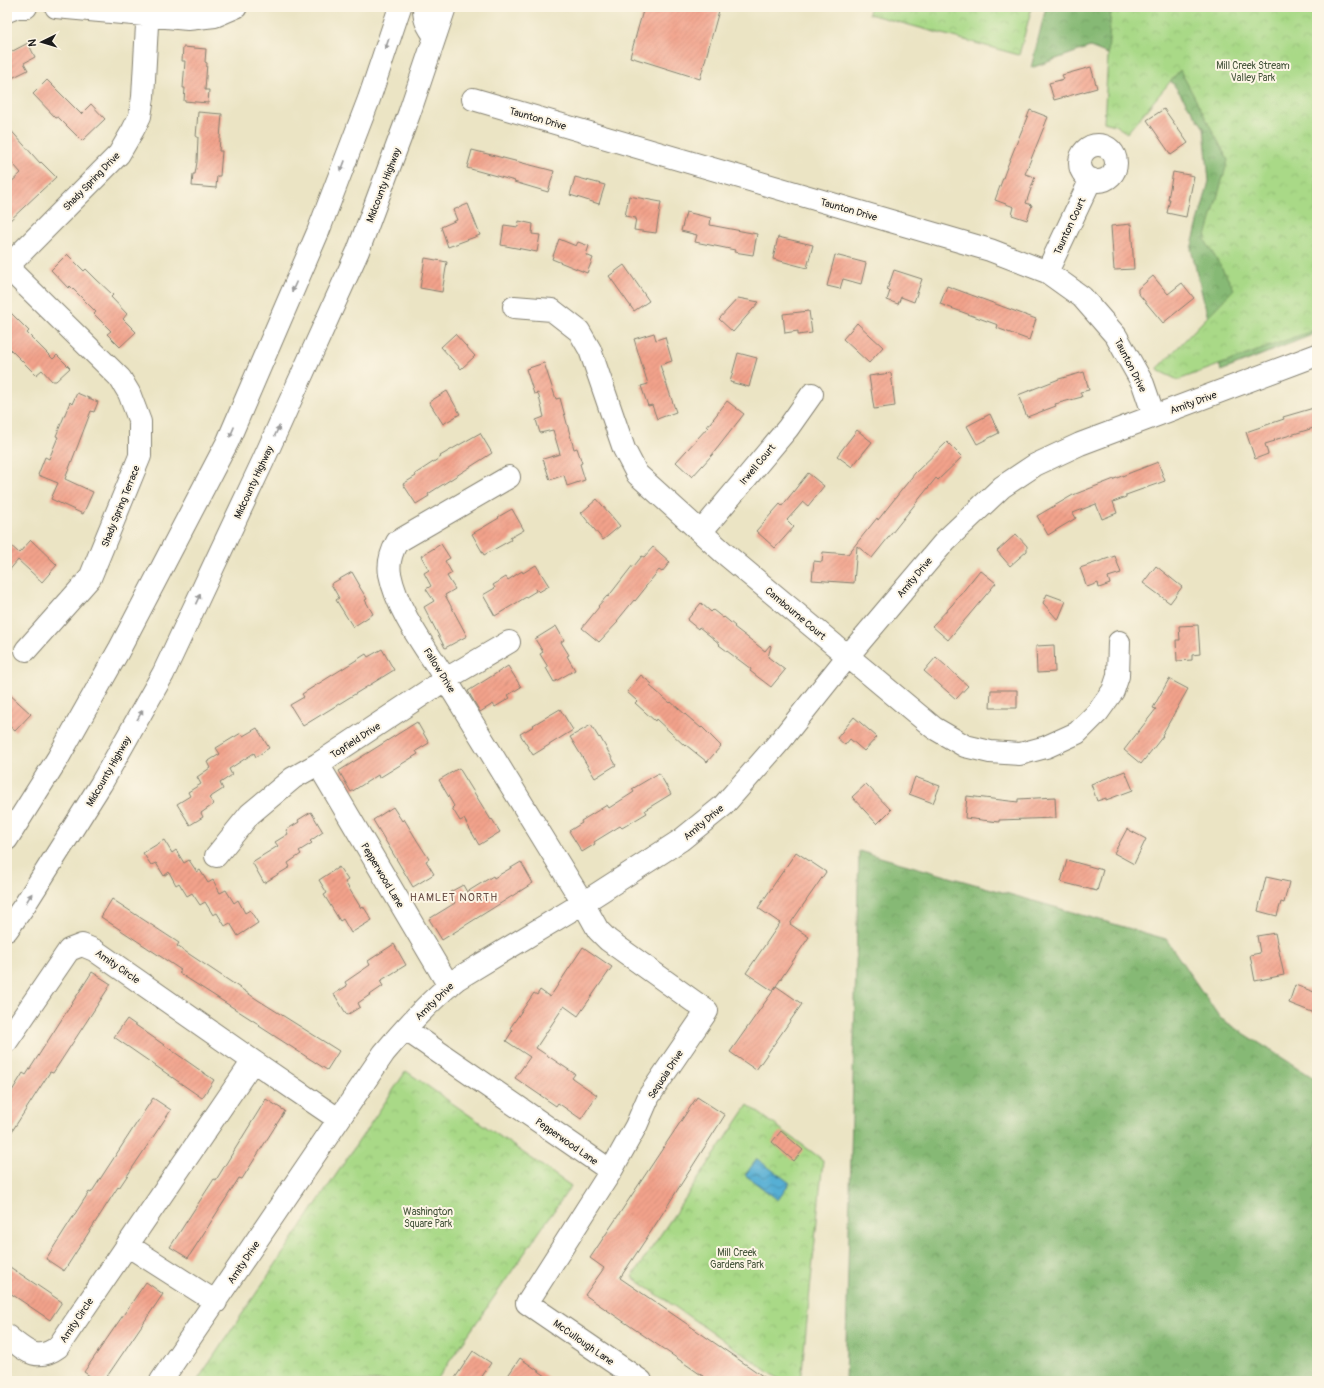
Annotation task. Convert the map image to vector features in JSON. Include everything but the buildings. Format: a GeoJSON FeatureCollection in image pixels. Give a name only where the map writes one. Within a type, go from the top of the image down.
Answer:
{"type":"FeatureCollection","features":[{"type":"Feature","properties":{"kind":"street"},"geometry":{"type":"LineString","coordinates":[[7,11],[17,7],[26,7]]}},
{"type":"Feature","properties":{"kind":"street"},"geometry":{"type":"LineString","coordinates":[[56,7],[148,11],[188,19],[215,16],[236,7]]}},
{"type":"Feature","properties":{"kind":"street"},"geometry":{"type":"LineString","coordinates":[[7,839],[58,758],[119,650],[228,441],[318,232],[369,99],[400,7]]}},
{"type":"Feature","properties":{"kind":"street"},"geometry":{"type":"LineString","coordinates":[[424,7],[426,23],[432,32],[436,34]]}},
{"type":"Feature","properties":{"kind":"street","name":"Midcounty Highway"},"geometry":{"type":"LineString","coordinates":[[7,930],[24,906],[101,784],[166,667],[263,461],[358,251],[409,114],[444,7]]}},
{"type":"Feature","properties":{"kind":"street","name":"Shady Spring Drive"},"geometry":{"type":"LineString","coordinates":[[7,267],[119,154],[133,130],[140,116],[148,11]]}},
{"type":"Feature","properties":{"kind":"street","name":"Taunton Drive"},"geometry":{"type":"LineString","coordinates":[[473,99],[990,250],[1047,272],[1082,297],[1116,336],[1143,384],[1154,416]]}},
{"type":"Feature","properties":{"kind":"street","name":"Taunton Court"},"geometry":{"type":"LineString","coordinates":[[1047,272],[1091,179]]}},
{"type":"Feature","properties":{"kind":"street","name":"Shady Spring Terrace"},"geometry":{"type":"LineString","coordinates":[[7,267],[120,378],[129,393],[140,422],[140,456],[90,578],[26,650]]}},
{"type":"Feature","properties":{"kind":"street","name":"Cambourne Court"},"geometry":{"type":"LineString","coordinates":[[514,307],[552,310],[579,331],[590,350],[624,449],[637,474],[701,532],[934,728],[965,746],[990,752],[1020,754],[1046,747],[1077,733],[1098,712],[1113,691],[1118,676],[1119,642]]}},
{"type":"Feature","properties":{"kind":"street","name":"Amity Drive"},"geometry":{"type":"LineString","coordinates":[[161,1381],[216,1302],[338,1119],[384,1053],[405,1029],[449,986],[681,840],[723,806],[781,740],[848,656],[946,540],[1002,487],[1035,465],[1074,447],[1317,355]]}},
{"type":"Feature","properties":{"kind":"street","name":"Irwell Court"},"geometry":{"type":"LineString","coordinates":[[701,532],[788,428],[812,394]]}},
{"type":"Feature","properties":{"kind":"street","name":"Fallow Drive"},"geometry":{"type":"LineString","coordinates":[[509,477],[397,542],[391,552],[389,572],[396,594],[409,622],[446,679],[583,903]]}},
{"type":"Feature","properties":{"kind":"street","name":"Topfield Drive"},"geometry":{"type":"LineString","coordinates":[[216,856],[250,814],[292,778],[318,764],[446,679],[509,642]]}},
{"type":"Feature","properties":{"kind":"street","name":"Pepperwood Lane"},"geometry":{"type":"LineString","coordinates":[[318,764],[449,986]]}},
{"type":"Feature","properties":{"kind":"street","name":"Sequoia Drive"},"geometry":{"type":"LineString","coordinates":[[528,1303],[611,1171],[636,1126],[649,1096],[707,1011],[608,940],[598,930],[583,903]]}},
{"type":"Feature","properties":{"kind":"street","name":"Amity Circle"},"geometry":{"type":"LineString","coordinates":[[7,1040],[69,950],[82,945],[94,950],[338,1119]]}},
{"type":"Feature","properties":{"kind":"street","name":"Pepperwood Lane"},"geometry":{"type":"LineString","coordinates":[[405,1029],[611,1171]]}},
{"type":"Feature","properties":{"kind":"street","name":"Amity Circle"},"geometry":{"type":"LineString","coordinates":[[7,1336],[25,1350],[40,1355],[50,1353],[58,1347],[253,1061]]}},
{"type":"Feature","properties":{"kind":"street"},"geometry":{"type":"LineString","coordinates":[[127,1245],[216,1302]]}},
{"type":"Feature","properties":{"kind":"street","name":"McCullough Lane"},"geometry":{"type":"LineString","coordinates":[[528,1303],[641,1381]]}},
{"type":"Feature","properties":{"kind":"green space"},"geometry":{"type":"Polygon","coordinates":[[[870,7],[1032,7],[1019,55],[869,14],[870,7]]]}},
{"type":"Feature","properties":{"kind":"green space","name":"Mill Creek Stream Valley Park"},"geometry":{"type":"Polygon","coordinates":[[[1046,7],[1317,7],[1317,333],[1221,371],[1191,249],[1209,181],[1204,128],[1169,78],[1090,47],[1031,68],[1046,7]]]}},
{"type":"Feature","properties":{"kind":"green space","name":"Mill Creek Stream Valley Park"},"geometry":{"type":"Polygon","coordinates":[[[1111,7],[1317,7],[1317,329],[1178,380],[1159,371],[1158,368],[1234,289],[1205,240],[1228,160],[1180,70],[1127,133],[1115,125],[1104,122],[1111,7]]]}},
{"type":"Feature","properties":{"kind":"green space"},"geometry":{"type":"Polygon","coordinates":[[[859,851],[1166,939],[1220,1018],[1317,1080],[1317,1381],[845,1381],[859,851]]]}},
{"type":"Feature","properties":{"kind":"green space","name":"Washington Square Park"},"geometry":{"type":"Polygon","coordinates":[[[406,1071],[571,1186],[436,1381],[197,1381],[406,1071]]]}},
{"type":"Feature","properties":{"kind":"green space","name":"Mill Creek Gardens Park"},"geometry":{"type":"Polygon","coordinates":[[[748,1105],[823,1160],[801,1381],[782,1381],[632,1277],[748,1105]]]}},
{"type":"Feature","properties":{"kind":"water"},"geometry":{"type":"Polygon","coordinates":[[[757,1159],[790,1183],[778,1200],[745,1175],[757,1159]]]}},
{"type":"Feature","properties":{"kind":"district","name":"HAMLET NORTH"},"geometry":{"type":"Point","coordinates":[454,897]}}]}
